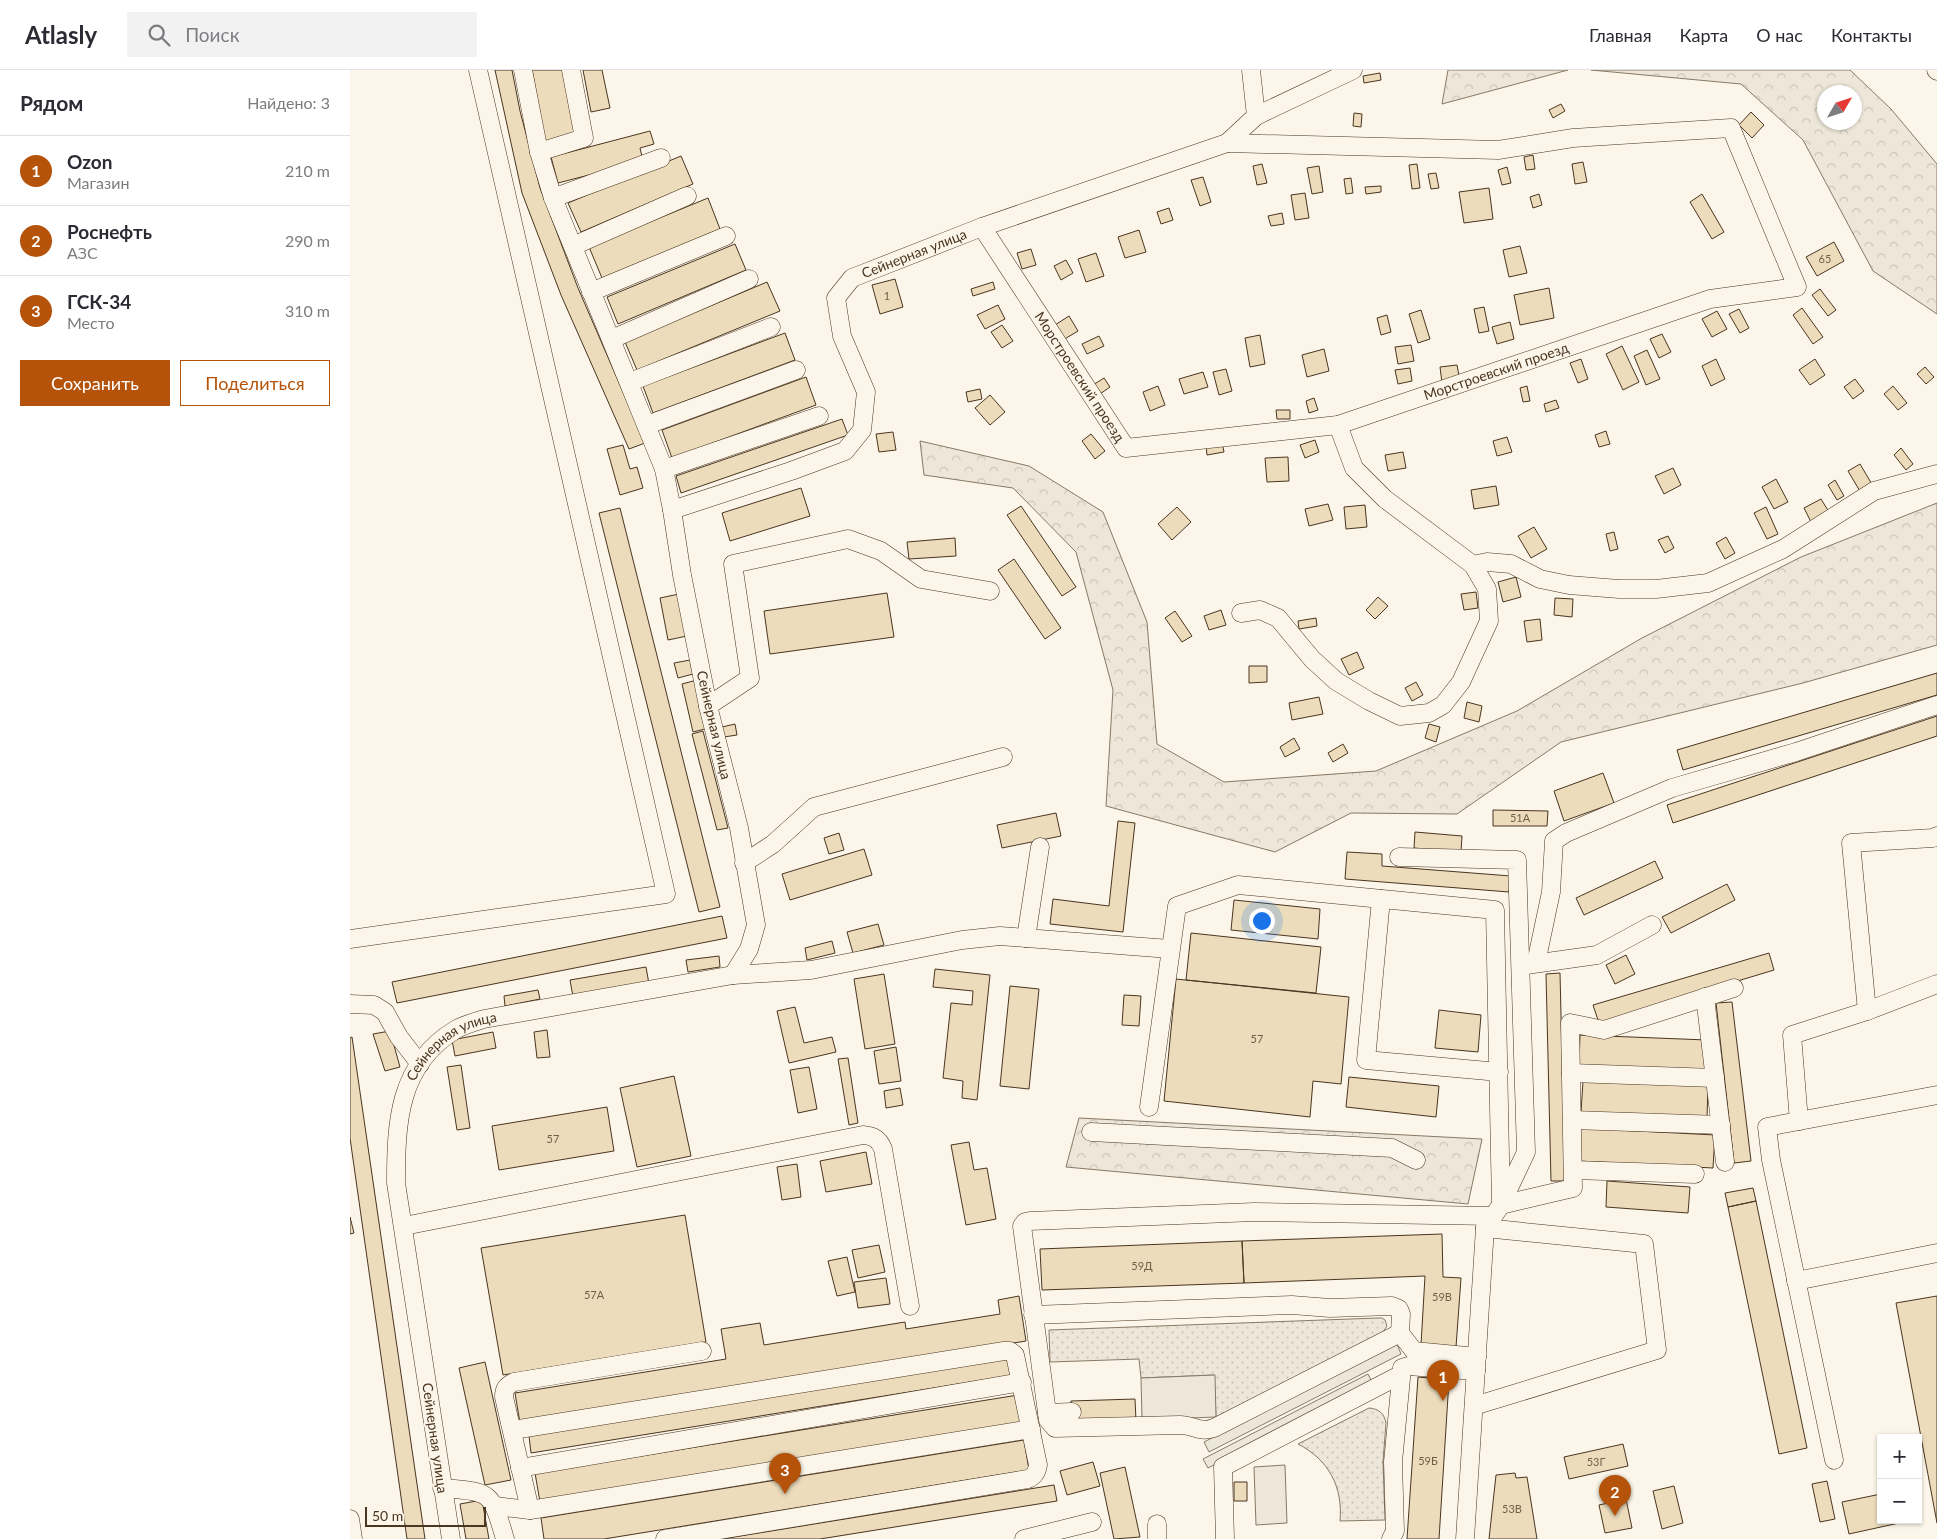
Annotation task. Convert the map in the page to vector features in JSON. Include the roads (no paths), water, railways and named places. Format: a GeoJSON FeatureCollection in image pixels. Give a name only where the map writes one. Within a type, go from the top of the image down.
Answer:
{"type":"FeatureCollection","features":[{"type":"Feature","properties":{"kind":"street"},"geometry":{"type":"LineString","coordinates":[[350,939],[666,894],[478,70]]}},
{"type":"Feature","properties":{"kind":"street"},"geometry":{"type":"LineString","coordinates":[[523,70],[538,152],[553,198],[630,382],[664,469],[672,510]]}},
{"type":"Feature","properties":{"kind":"street"},"geometry":{"type":"LineString","coordinates":[[538,152],[584,138],[571,70]]}},
{"type":"Feature","properties":{"kind":"street"},"geometry":{"type":"LineString","coordinates":[[1250,70],[1256,116]]}},
{"type":"Feature","properties":{"kind":"street","name":"Сейнерная улица"},"geometry":{"type":"LineString","coordinates":[[451,1539],[396,1184],[399,1115],[409,1078],[428,1052],[456,1029],[484,1019],[733,975],[748,949],[756,925],[738,828],[708,706],[682,574],[672,510],[791,471],[845,450],[862,430],[866,392],[842,336],[836,298],[852,278],[982,227],[1227,143],[1256,116],[1353,70]]}},
{"type":"Feature","properties":{"kind":"street","name":"Морстроевский проезд"},"geometry":{"type":"LineString","coordinates":[[982,227],[1126,448],[1338,424],[1710,299],[1796,286],[1731,128],[1573,138],[1498,150],[1227,143]]}},
{"type":"Feature","properties":{"kind":"street"},"geometry":{"type":"LineString","coordinates":[[553,198],[661,158]]}},
{"type":"Feature","properties":{"kind":"street"},"geometry":{"type":"LineString","coordinates":[[573,246],[687,196]]}},
{"type":"Feature","properties":{"kind":"street"},"geometry":{"type":"LineString","coordinates":[[591,292],[726,236]]}},
{"type":"Feature","properties":{"kind":"street"},"geometry":{"type":"LineString","coordinates":[[612,339],[749,279]]}},
{"type":"Feature","properties":{"kind":"street"},"geometry":{"type":"LineString","coordinates":[[630,382],[771,327]]}},
{"type":"Feature","properties":{"kind":"street"},"geometry":{"type":"LineString","coordinates":[[647,426],[796,370]]}},
{"type":"Feature","properties":{"kind":"street"},"geometry":{"type":"LineString","coordinates":[[664,469],[819,416]]}},
{"type":"Feature","properties":{"kind":"street"},"geometry":{"type":"LineString","coordinates":[[1241,612],[1260,610],[1278,618],[1318,664],[1336,681],[1369,701],[1400,716],[1429,713],[1443,705],[1461,682],[1489,621],[1487,589],[1473,565],[1385,499],[1354,468],[1338,424]]}},
{"type":"Feature","properties":{"kind":"street"},"geometry":{"type":"LineString","coordinates":[[1473,565],[1487,562],[1511,564],[1540,579],[1569,585],[1619,590],[1656,589],[1708,583],[1783,549],[1874,491],[1937,474]]}},
{"type":"Feature","properties":{"kind":"street"},"geometry":{"type":"LineString","coordinates":[[708,706],[750,678],[733,564],[848,539],[882,551],[921,579],[990,591]]}},
{"type":"Feature","properties":{"kind":"street"},"geometry":{"type":"LineString","coordinates":[[1528,964],[1551,892],[1554,842],[1566,833],[1672,788],[1796,752],[1937,705]]}},
{"type":"Feature","properties":{"kind":"street"},"geometry":{"type":"LineString","coordinates":[[744,863],[773,844],[814,807],[1003,757]]}},
{"type":"Feature","properties":{"kind":"street"},"geometry":{"type":"LineString","coordinates":[[1867,1011],[1851,842],[1933,838],[1937,836]]}},
{"type":"Feature","properties":{"kind":"street"},"geometry":{"type":"LineString","coordinates":[[1026,938],[1040,847]]}},
{"type":"Feature","properties":{"kind":"street"},"geometry":{"type":"LineString","coordinates":[[1399,857],[1518,860],[1528,964],[1526,1152],[1493,1216]]}},
{"type":"Feature","properties":{"kind":"street"},"geometry":{"type":"LineString","coordinates":[[1149,1107],[1177,906],[1238,885],[1495,910],[1498,1072],[1493,1216],[1476,1364],[1465,1539]]}},
{"type":"Feature","properties":{"kind":"street"},"geometry":{"type":"LineString","coordinates":[[1381,899],[1366,1060],[1498,1072]]}},
{"type":"Feature","properties":{"kind":"street"},"geometry":{"type":"LineString","coordinates":[[1528,964],[1597,955],[1652,925]]}},
{"type":"Feature","properties":{"kind":"street"},"geometry":{"type":"LineString","coordinates":[[733,975],[811,970],[962,940],[1000,936],[1170,949]]}},
{"type":"Feature","properties":{"kind":"street"},"geometry":{"type":"LineString","coordinates":[[1799,1120],[1792,1035],[1867,1011],[1937,984]]}},
{"type":"Feature","properties":{"kind":"street"},"geometry":{"type":"LineString","coordinates":[[1493,1216],[1573,1188],[1570,1023],[1604,1030],[1734,988]]}},
{"type":"Feature","properties":{"kind":"street"},"geometry":{"type":"LineString","coordinates":[[1705,998],[1725,1162]]}},
{"type":"Feature","properties":{"kind":"street"},"geometry":{"type":"LineString","coordinates":[[350,1004],[374,1005],[385,1012],[399,1037],[420,1064]]}},
{"type":"Feature","properties":{"kind":"street"},"geometry":{"type":"LineString","coordinates":[[1570,1073],[1715,1078]]}},
{"type":"Feature","properties":{"kind":"street"},"geometry":{"type":"LineString","coordinates":[[1834,1460],[1771,1160],[1767,1126],[1937,1094]]}},
{"type":"Feature","properties":{"kind":"street"},"geometry":{"type":"LineString","coordinates":[[1572,1120],[1721,1125]]}},
{"type":"Feature","properties":{"kind":"street"},"geometry":{"type":"LineString","coordinates":[[1092,1132],[1392,1148],[1416,1160]]}},
{"type":"Feature","properties":{"kind":"street"},"geometry":{"type":"LineString","coordinates":[[404,1226],[863,1135],[872,1136],[880,1141],[883,1149],[910,1306]]}},
{"type":"Feature","properties":{"kind":"street"},"geometry":{"type":"LineString","coordinates":[[1573,1170],[1695,1174]]}},
{"type":"Feature","properties":{"kind":"street"},"geometry":{"type":"LineString","coordinates":[[1400,1333],[1205,1431],[1188,1425],[1055,1428],[1051,1425],[1047,1413],[1022,1226],[1025,1222],[1030,1221],[1254,1212],[1493,1216],[1644,1244],[1657,1350],[1474,1406]]}},
{"type":"Feature","properties":{"kind":"street"},"geometry":{"type":"LineString","coordinates":[[1796,1280],[1937,1253]]}},
{"type":"Feature","properties":{"kind":"street"},"geometry":{"type":"LineString","coordinates":[[1033,1315],[1292,1305],[1330,1308],[1396,1306],[1401,1314],[1400,1333],[1414,1351],[1476,1364]]}},
{"type":"Feature","properties":{"kind":"street"},"geometry":{"type":"LineString","coordinates":[[513,1430],[1004,1351],[1010,1351],[1015,1355],[1038,1464],[1034,1476],[1028,1479],[665,1539]]}},
{"type":"Feature","properties":{"kind":"street"},"geometry":{"type":"LineString","coordinates":[[530,1510],[513,1430],[504,1398],[504,1391],[508,1385],[514,1382],[702,1352]]}},
{"type":"Feature","properties":{"kind":"street"},"geometry":{"type":"LineString","coordinates":[[1391,1539],[1395,1531],[1393,1462],[1402,1368],[1405,1366],[1476,1364]]}},
{"type":"Feature","properties":{"kind":"street"},"geometry":{"type":"LineString","coordinates":[[1225,1539],[1223,1467],[1400,1375]]}},
{"type":"Feature","properties":{"kind":"street"},"geometry":{"type":"LineString","coordinates":[[520,1468],[1022,1382]]}},
{"type":"Feature","properties":{"kind":"street"},"geometry":{"type":"LineString","coordinates":[[1047,1413],[1072,1412]]}},
{"type":"Feature","properties":{"kind":"street"},"geometry":{"type":"LineString","coordinates":[[495,1506],[530,1510],[1031,1429]]}},
{"type":"Feature","properties":{"kind":"street"},"geometry":{"type":"LineString","coordinates":[[442,1488],[476,1491],[488,1497],[495,1506],[505,1539]]}},
{"type":"Feature","properties":{"kind":"street"},"geometry":{"type":"LineString","coordinates":[[350,1519],[353,1539]]}},
{"type":"Feature","properties":{"kind":"street"},"geometry":{"type":"LineString","coordinates":[[1024,1539],[1092,1522]]}},
{"type":"Feature","properties":{"kind":"place","name":"Ozon"},"geometry":{"type":"Point","coordinates":[1443,1401]}},
{"type":"Feature","properties":{"kind":"place","name":"ГСК-34"},"geometry":{"type":"Point","coordinates":[785,1494]}},
{"type":"Feature","properties":{"kind":"place","name":"Роснефть"},"geometry":{"type":"Point","coordinates":[1615,1516]}}]}
